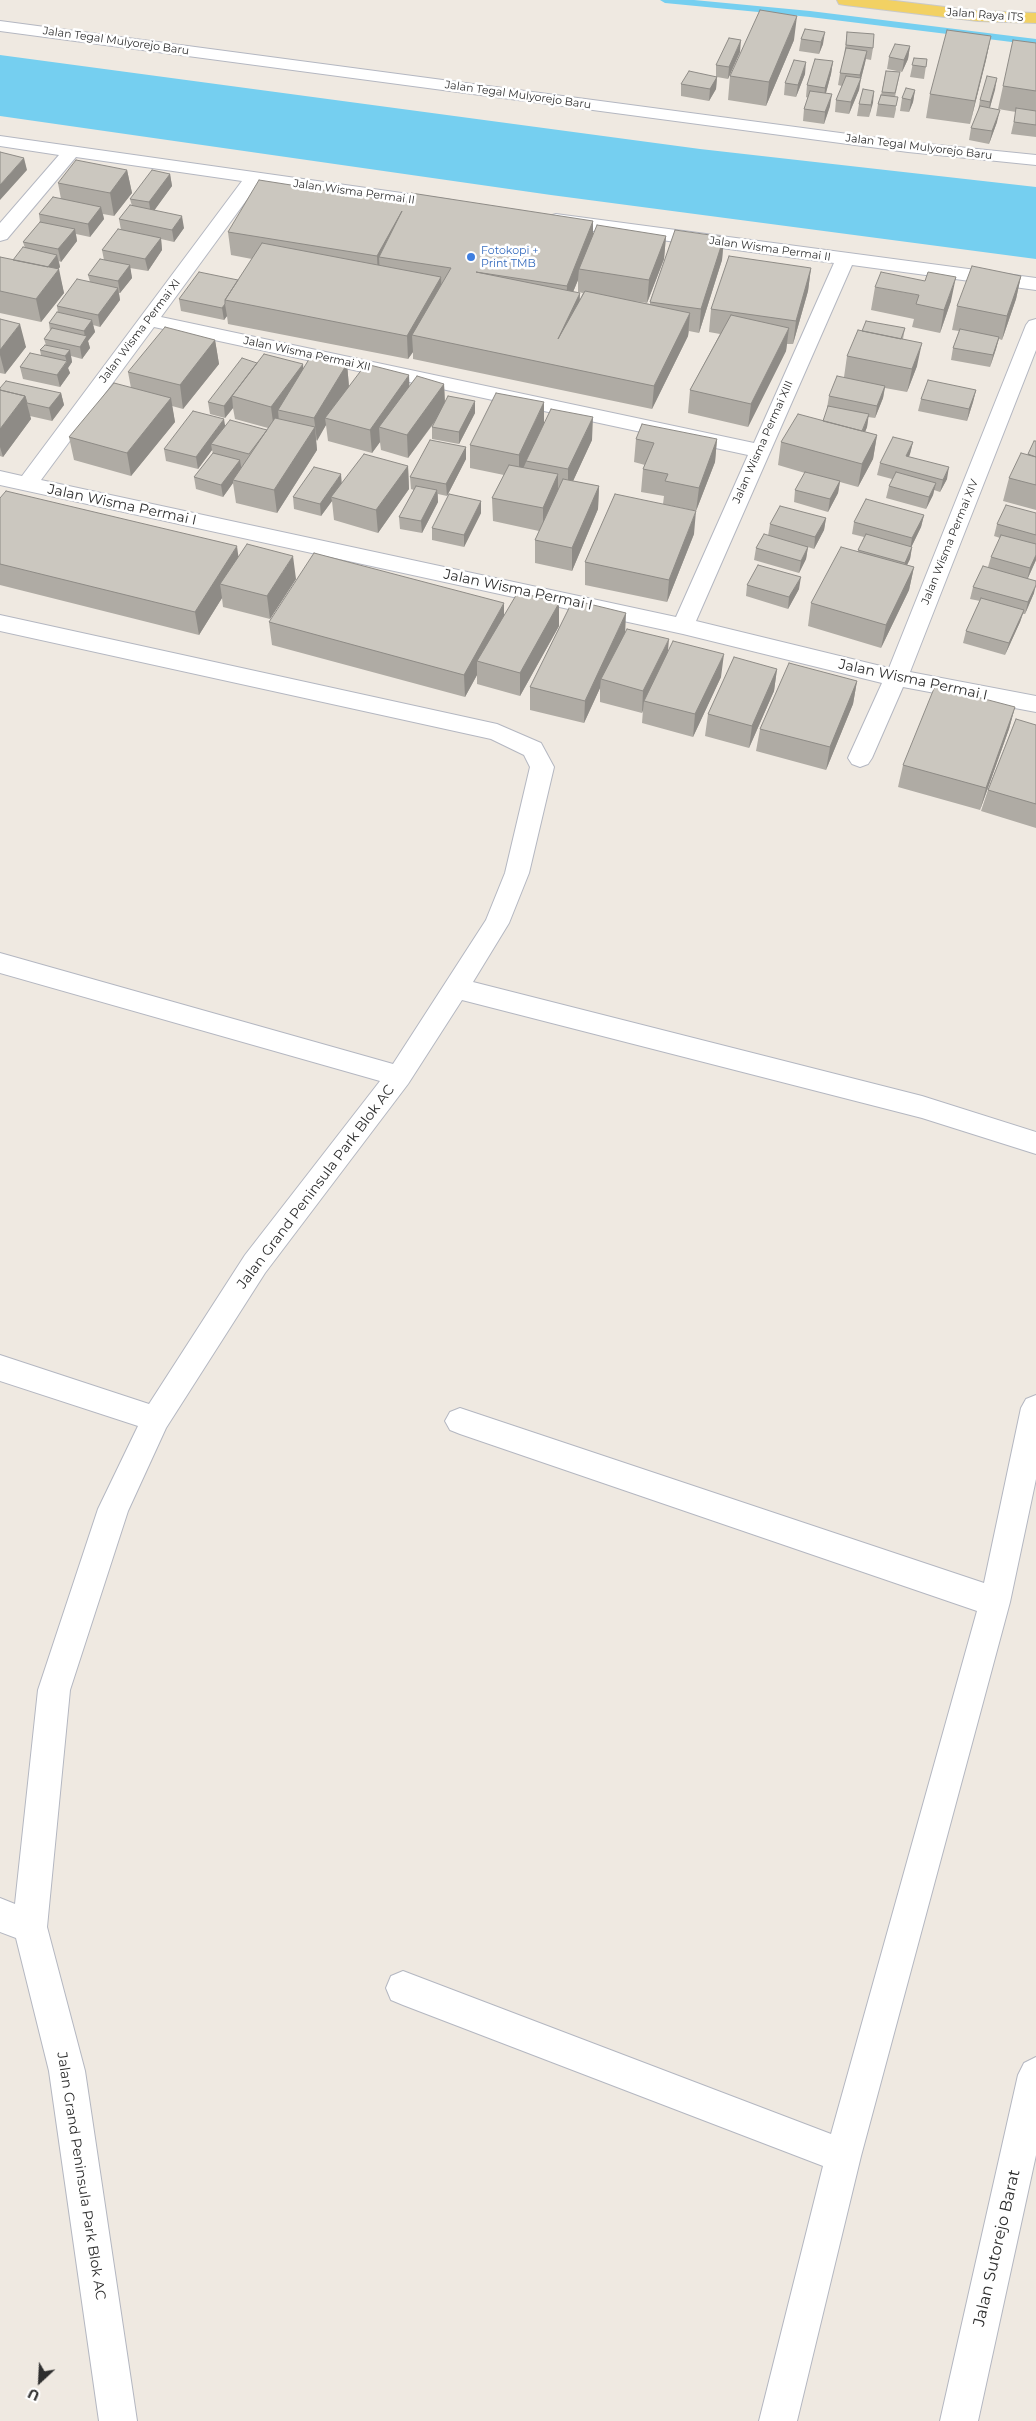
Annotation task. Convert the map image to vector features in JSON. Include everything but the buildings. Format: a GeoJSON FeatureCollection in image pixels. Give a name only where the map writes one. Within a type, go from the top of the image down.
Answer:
{"type":"FeatureCollection","features":[{"type":"Feature","properties":{"kind":"main road","name":"Jalan Raya ITS"},"geometry":{"type":"LineString","coordinates":[[845,0],[978,16],[1036,18]]}},
{"type":"Feature","properties":{"kind":"street","name":"Jalan Tegal Mulyorejo Baru"},"geometry":{"type":"LineString","coordinates":[[0,26],[908,147],[1036,160]]}},
{"type":"Feature","properties":{"kind":"street","name":"Jalan Wisma Permai II"},"geometry":{"type":"LineString","coordinates":[[0,141],[461,206]]}},
{"type":"Feature","properties":{"kind":"street"},"geometry":{"type":"LineString","coordinates":[[0,235],[71,152]]}},
{"type":"Feature","properties":{"kind":"street","name":"Jalan Wisma Permai XI"},"geometry":{"type":"LineString","coordinates":[[27,484],[254,178]]}},
{"type":"Feature","properties":{"kind":"street","name":"Jalan Wisma Permai II"},"geometry":{"type":"LineString","coordinates":[[540,217],[845,260],[1036,284]]}},
{"type":"Feature","properties":{"kind":"street","name":"Jalan Wisma Permai XIII"},"geometry":{"type":"LineString","coordinates":[[683,626],[845,260]]}},
{"type":"Feature","properties":{"kind":"street","name":"Jalan Wisma Permai XII"},"geometry":{"type":"LineString","coordinates":[[148,320],[759,451]]}},
{"type":"Feature","properties":{"kind":"street","name":"Jalan Wisma Permai XIV"},"geometry":{"type":"LineString","coordinates":[[860,758],[896,678],[1036,325]]}},
{"type":"Feature","properties":{"kind":"street","name":"Jalan Wisma Permai I"},"geometry":{"type":"LineString","coordinates":[[0,478],[683,626],[896,678],[1036,704]]}},
{"type":"Feature","properties":{"kind":"street","name":"Jalan Grand Peninsula Park Blok AC"},"geometry":{"type":"LineString","coordinates":[[0,623],[497,732],[532,749],[542,767],[517,873],[497,923],[399,1076],[255,1264],[156,1419],[113,1509],[54,1690],[15,1921],[67,2071],[118,2421]]}},
{"type":"Feature","properties":{"kind":"street"},"geometry":{"type":"LineString","coordinates":[[0,963],[399,1076]]}},
{"type":"Feature","properties":{"kind":"street"},"geometry":{"type":"LineString","coordinates":[[456,988],[922,1108],[1036,1143]]}},
{"type":"Feature","properties":{"kind":"street"},"geometry":{"type":"LineString","coordinates":[[0,1368],[156,1419]]}},
{"type":"Feature","properties":{"kind":"street"},"geometry":{"type":"LineString","coordinates":[[778,2421],[843,2156],[995,1602],[1036,1408]]}},
{"type":"Feature","properties":{"kind":"street"},"geometry":{"type":"LineString","coordinates":[[460,1421],[995,1602]]}},
{"type":"Feature","properties":{"kind":"street"},"geometry":{"type":"LineString","coordinates":[[403,1988],[843,2156]]}},
{"type":"Feature","properties":{"kind":"street","name":"Jalan Sutorejo Barat"},"geometry":{"type":"LineString","coordinates":[[959,2421],[1036,2075]]}},
{"type":"Feature","properties":{"kind":"water"},"geometry":{"type":"Polygon","coordinates":[[[0,55],[700,149],[1036,187],[1036,259],[551,195],[0,116],[0,55]]]}},
{"type":"Feature","properties":{"kind":"waterway"},"geometry":{"type":"LineString","coordinates":[[665,0],[810,14],[1036,42]]}},
{"type":"Feature","properties":{"kind":"place","name":"Fotokopi + Print TMB"},"geometry":{"type":"Point","coordinates":[471,257]}}]}
